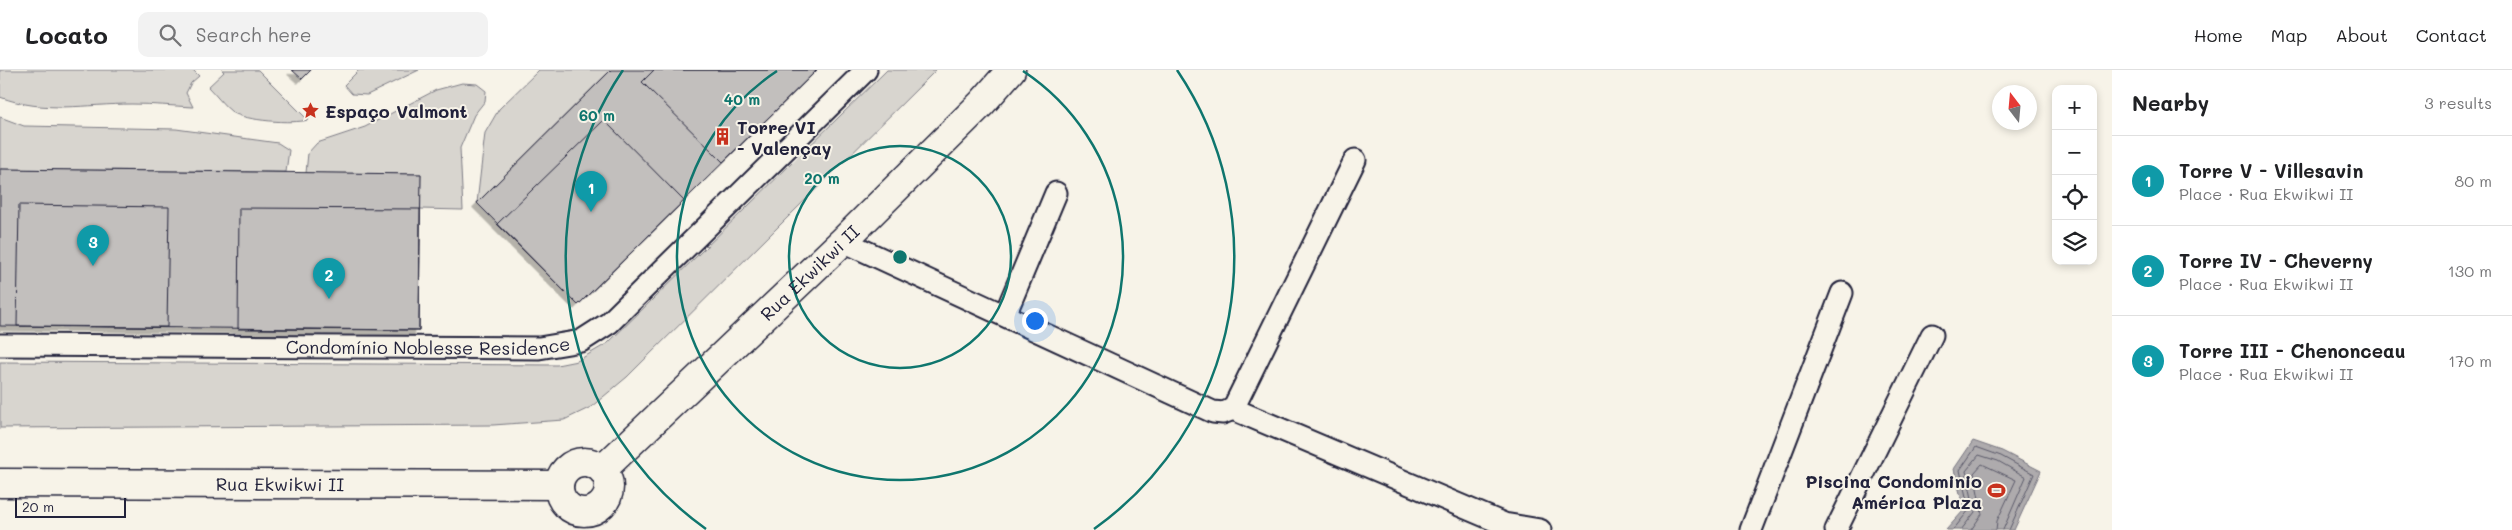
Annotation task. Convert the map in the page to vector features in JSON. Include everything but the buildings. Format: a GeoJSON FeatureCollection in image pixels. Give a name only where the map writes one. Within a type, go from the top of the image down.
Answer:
{"type":"FeatureCollection","features":[{"type":"Feature","properties":{"kind":"street","name":"Rua Ekwikwi II"},"geometry":{"type":"LineString","coordinates":[[603,470],[843,241],[982,104],[1011,70]]}},
{"type":"Feature","properties":{"kind":"street"},"geometry":{"type":"LineString","coordinates":[[588,462],[603,470],[609,484],[609,493],[593,520],[569,507],[563,501],[559,485],[565,470],[572,464],[588,462]]}},
{"type":"Feature","properties":{"kind":"street","name":"Rua Ekwikwi II"},"geometry":{"type":"LineString","coordinates":[[0,483],[559,485]]}},
{"type":"Feature","properties":{"kind":"lane","name":"Condomínio Noblesse Residence"},"geometry":{"type":"LineString","coordinates":[[0,345],[539,348],[580,341],[609,323],[866,70]]}},
{"type":"Feature","properties":{"kind":"lane"},"geometry":{"type":"LineString","coordinates":[[843,241],[1213,412],[1223,413],[1233,408],[1355,160]]}},
{"type":"Feature","properties":{"kind":"lane"},"geometry":{"type":"LineString","coordinates":[[1005,315],[1056,193]]}},
{"type":"Feature","properties":{"kind":"lane"},"geometry":{"type":"LineString","coordinates":[[1751,530],[1842,293]]}},
{"type":"Feature","properties":{"kind":"lane"},"geometry":{"type":"LineString","coordinates":[[1836,530],[1932,335]]}},
{"type":"Feature","properties":{"kind":"lane"},"geometry":{"type":"LineString","coordinates":[[1233,408],[1504,524],[1540,530]]}},
{"type":"Feature","properties":{"kind":"shaded area"},"geometry":{"type":"Polygon","coordinates":[[[0,70],[193,70],[199,76],[191,83],[186,93],[193,107],[132,104],[49,107],[0,97],[0,70]]]}},
{"type":"Feature","properties":{"kind":"shaded area"},"geometry":{"type":"Polygon","coordinates":[[[222,70],[258,70],[308,120],[292,122],[269,121],[247,118],[232,112],[208,87],[224,72],[222,70]]]}},
{"type":"Feature","properties":{"kind":"shaded area"},"geometry":{"type":"Polygon","coordinates":[[[359,70],[419,70],[367,95],[352,94],[344,85],[359,70]]]}},
{"type":"Feature","properties":{"kind":"shaded area"},"geometry":{"type":"Polygon","coordinates":[[[539,70],[611,70],[477,203],[485,133],[499,109],[539,70]]]}},
{"type":"Feature","properties":{"kind":"shaded area"},"geometry":{"type":"Polygon","coordinates":[[[887,70],[936,70],[627,377],[591,407],[564,420],[493,425],[0,428],[0,362],[557,365],[577,361],[608,343],[887,70]]]}},
{"type":"Feature","properties":{"kind":"shaded area"},"geometry":{"type":"Polygon","coordinates":[[[462,83],[477,84],[486,91],[485,101],[474,115],[460,148],[463,210],[420,209],[421,174],[306,173],[308,153],[317,143],[365,127],[436,90],[462,83]]]}},
{"type":"Feature","properties":{"kind":"shaded area"},"geometry":{"type":"Polygon","coordinates":[[[0,117],[24,126],[176,129],[278,143],[289,150],[286,172],[0,169],[0,117]]]}},
{"type":"Feature","properties":{"kind":"water","name":"Piscina Condominio América Plaza"},"geometry":{"type":"Polygon","coordinates":[[[1973,441],[2002,451],[2041,471],[2014,530],[1946,530],[1964,510],[1954,469],[1973,441]]]}},
{"type":"Feature","properties":{"kind":"place","name":"Espaço Valmont"},"geometry":{"type":"Point","coordinates":[311,111]}},
{"type":"Feature","properties":{"kind":"place","name":"Torre VI - Valençay"},"geometry":{"type":"Point","coordinates":[723,137]}},
{"type":"Feature","properties":{"kind":"place","name":"Torre V - Villesavin"},"geometry":{"type":"Point","coordinates":[591,212]}},
{"type":"Feature","properties":{"kind":"place","name":"Torre III - Chenonceau"},"geometry":{"type":"Point","coordinates":[93,266]}},
{"type":"Feature","properties":{"kind":"place","name":"Torre IV - Cheverny"},"geometry":{"type":"Point","coordinates":[329,299]}},
{"type":"Feature","properties":{"kind":"place","name":"Piscina Condominio América Plaza"},"geometry":{"type":"Point","coordinates":[1996,491]}}]}
